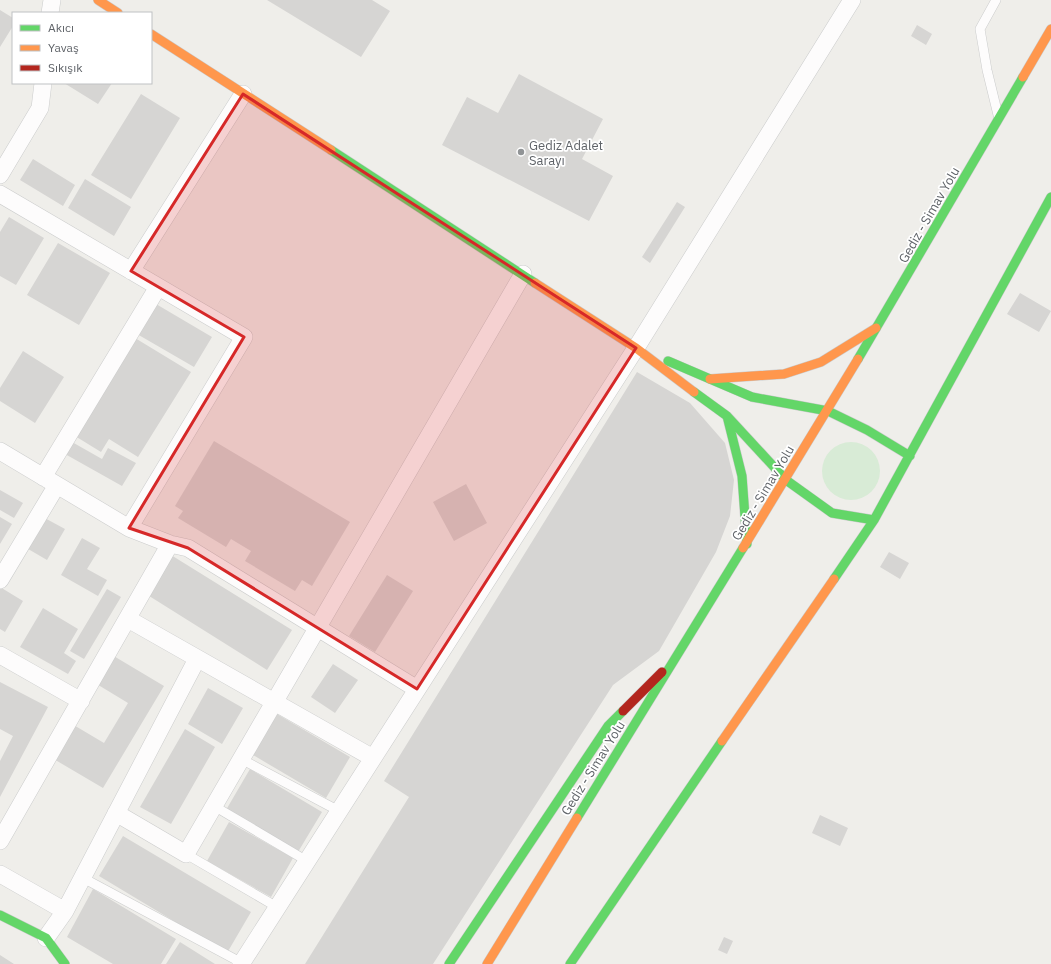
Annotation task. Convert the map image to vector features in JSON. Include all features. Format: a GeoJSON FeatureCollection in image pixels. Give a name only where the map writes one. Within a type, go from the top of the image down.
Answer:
{"type":"FeatureCollection","features":[{"type":"Feature","properties":{"kind":"main road"},"geometry":{"type":"LineString","coordinates":[[98,0],[116,12]]}},
{"type":"Feature","properties":{"kind":"main road","name":"Gediz - Simav Yolu"},"geometry":{"type":"LineString","coordinates":[[487,964],[679,656],[828,412],[1051,29]]}},
{"type":"Feature","properties":{"kind":"main road"},"geometry":{"type":"LineString","coordinates":[[152,35],[636,348],[728,416],[786,480],[832,513],[874,520]]}},
{"type":"Feature","properties":{"kind":"main road"},"geometry":{"type":"LineString","coordinates":[[570,964],[874,520],[1051,197]]}},
{"type":"Feature","properties":{"kind":"main road"},"geometry":{"type":"LineString","coordinates":[[710,379],[784,374],[821,362],[880,325]]}},
{"type":"Feature","properties":{"kind":"main road"},"geometry":{"type":"LineString","coordinates":[[636,348],[752,397],[828,412],[867,430],[910,456]]}},
{"type":"Feature","properties":{"kind":"main road"},"geometry":{"type":"LineString","coordinates":[[728,416],[742,476],[747,544]]}},
{"type":"Feature","properties":{"kind":"main road"},"geometry":{"type":"LineString","coordinates":[[449,964],[608,726],[679,656]]}},
{"type":"Feature","properties":{"kind":"main road"},"geometry":{"type":"LineString","coordinates":[[0,915],[46,938],[65,964]]}},
{"type":"Feature","properties":{"kind":"street"},"geometry":{"type":"LineString","coordinates":[[50,12],[52,0]]}},
{"type":"Feature","properties":{"kind":"street"},"geometry":{"type":"LineString","coordinates":[[241,964],[636,348],[852,0]]}},
{"type":"Feature","properties":{"kind":"street"},"geometry":{"type":"LineString","coordinates":[[0,175],[40,108],[43,84]]}},
{"type":"Feature","properties":{"kind":"street"},"geometry":{"type":"LineString","coordinates":[[131,271],[242,94]]}},
{"type":"Feature","properties":{"kind":"street"},"geometry":{"type":"LineString","coordinates":[[0,194],[244,337],[129,528]]}},
{"type":"Feature","properties":{"kind":"street"},"geometry":{"type":"LineString","coordinates":[[116,813],[186,854],[523,274]]}},
{"type":"Feature","properties":{"kind":"street"},"geometry":{"type":"LineString","coordinates":[[0,580],[50,481],[158,287]]}},
{"type":"Feature","properties":{"kind":"street"},"geometry":{"type":"LineString","coordinates":[[0,451],[129,528],[170,544],[188,548],[417,689]]}},
{"type":"Feature","properties":{"kind":"street"},"geometry":{"type":"LineString","coordinates":[[0,841],[170,544]]}},
{"type":"Feature","properties":{"kind":"street"},"geometry":{"type":"LineString","coordinates":[[128,619],[373,758]]}},
{"type":"Feature","properties":{"kind":"street"},"geometry":{"type":"LineString","coordinates":[[0,655],[81,701]]}},
{"type":"Feature","properties":{"kind":"street"},"geometry":{"type":"LineString","coordinates":[[46,938],[65,911],[83,878],[197,659]]}},
{"type":"Feature","properties":{"kind":"street"},"geometry":{"type":"LineString","coordinates":[[0,874],[65,911]]}},
{"type":"Feature","properties":{"kind":"lane"},"geometry":{"type":"LineString","coordinates":[[996,0],[980,29],[987,70],[999,118]]}},
{"type":"Feature","properties":{"kind":"lane"},"geometry":{"type":"LineString","coordinates":[[241,760],[339,810]]}},
{"type":"Feature","properties":{"kind":"lane"},"geometry":{"type":"LineString","coordinates":[[214,806],[307,861]]}},
{"type":"Feature","properties":{"kind":"lane"},"geometry":{"type":"LineString","coordinates":[[186,854],[277,907]]}},
{"type":"Feature","properties":{"kind":"lane"},"geometry":{"type":"LineString","coordinates":[[83,878],[241,964]]}},
{"type":"Feature","properties":{"kind":"highlighted area"},"geometry":{"type":"Polygon","coordinates":[[[243,94],[636,348],[417,689],[188,548],[129,528],[244,337],[131,271],[243,94]]]}},
{"type":"Feature","properties":{"kind":"green space"},"geometry":{"type":"Polygon","coordinates":[[[851,442],[867,447],[875,455],[880,471],[875,487],[867,495],[851,500],[835,495],[827,487],[822,471],[827,455],[835,447],[851,442]]]}},
{"type":"Feature","properties":{"kind":"building"},"geometry":{"type":"Polygon","coordinates":[[[267,0],[372,0],[390,11],[361,57],[267,0]]]}},
{"type":"Feature","properties":{"kind":"building"},"geometry":{"type":"Polygon","coordinates":[[[0,10],[12,17],[12,28],[0,47],[0,10]]]}},
{"type":"Feature","properties":{"kind":"building"},"geometry":{"type":"Polygon","coordinates":[[[917,25],[932,34],[926,45],[911,36],[917,25]]]}},
{"type":"Feature","properties":{"kind":"building","name":"Gediz Adalet Sarayı"},"geometry":{"type":"Polygon","coordinates":[[[519,74],[603,119],[582,159],[613,176],[589,221],[442,145],[467,97],[498,113],[519,74]]]}},
{"type":"Feature","properties":{"kind":"building"},"geometry":{"type":"Polygon","coordinates":[[[66,84],[111,84],[98,104],[66,84]]]}},
{"type":"Feature","properties":{"kind":"building"},"geometry":{"type":"Polygon","coordinates":[[[141,94],[180,118],[131,199],[91,175],[141,94]]]}},
{"type":"Feature","properties":{"kind":"building"},"geometry":{"type":"Polygon","coordinates":[[[33,159],[75,185],[63,206],[20,180],[33,159]]]}},
{"type":"Feature","properties":{"kind":"building"},"geometry":{"type":"Polygon","coordinates":[[[85,179],[131,207],[114,236],[68,208],[85,179]]]}},
{"type":"Feature","properties":{"kind":"building"},"geometry":{"type":"Polygon","coordinates":[[[677,202],[685,207],[650,263],[642,257],[677,202]]]}},
{"type":"Feature","properties":{"kind":"building"},"geometry":{"type":"Polygon","coordinates":[[[9,217],[44,238],[16,285],[0,276],[0,232],[9,217]]]}},
{"type":"Feature","properties":{"kind":"building"},"geometry":{"type":"Polygon","coordinates":[[[58,243],[110,273],[79,325],[27,295],[58,243]]]}},
{"type":"Feature","properties":{"kind":"building"},"geometry":{"type":"Polygon","coordinates":[[[1020,293],[1051,311],[1039,332],[1007,314],[1020,293]]]}},
{"type":"Feature","properties":{"kind":"building"},"geometry":{"type":"Polygon","coordinates":[[[156,304],[212,337],[194,367],[137,334],[156,304]]]}},
{"type":"Feature","properties":{"kind":"building"},"geometry":{"type":"Polygon","coordinates":[[[135,338],[191,372],[138,457],[109,439],[101,452],[75,436],[135,338]]]}},
{"type":"Feature","properties":{"kind":"building"},"geometry":{"type":"Polygon","coordinates":[[[23,351],[64,377],[35,423],[0,401],[0,388],[23,351]]]}},
{"type":"Feature","properties":{"kind":"building"},"geometry":{"type":"Polygon","coordinates":[[[637,372],[690,403],[725,443],[734,480],[730,516],[716,552],[659,651],[613,685],[433,964],[305,964],[409,797],[384,781],[637,372]]]}},
{"type":"Feature","properties":{"kind":"building"},"geometry":{"type":"Polygon","coordinates":[[[214,441],[350,522],[312,586],[302,580],[295,591],[245,561],[251,551],[231,539],[226,547],[178,518],[183,511],[175,506],[214,441]]]}},
{"type":"Feature","properties":{"kind":"building"},"geometry":{"type":"Polygon","coordinates":[[[72,442],[102,459],[108,448],[136,463],[122,486],[65,454],[72,442]]]}},
{"type":"Feature","properties":{"kind":"building"},"geometry":{"type":"Polygon","coordinates":[[[466,484],[487,523],[454,541],[433,502],[466,484]]]}},
{"type":"Feature","properties":{"kind":"building"},"geometry":{"type":"Polygon","coordinates":[[[0,490],[23,503],[14,518],[0,510],[0,490]]]}},
{"type":"Feature","properties":{"kind":"building"},"geometry":{"type":"Polygon","coordinates":[[[41,516],[65,529],[47,560],[23,546],[41,516]]]}},
{"type":"Feature","properties":{"kind":"building"},"geometry":{"type":"Polygon","coordinates":[[[0,517],[12,524],[0,544],[0,517]]]}},
{"type":"Feature","properties":{"kind":"building"},"geometry":{"type":"Polygon","coordinates":[[[82,538],[100,548],[87,569],[107,580],[98,596],[61,575],[82,538]]]}},
{"type":"Feature","properties":{"kind":"building"},"geometry":{"type":"Polygon","coordinates":[[[889,552],[909,563],[900,579],[880,567],[889,552]]]}},
{"type":"Feature","properties":{"kind":"building"},"geometry":{"type":"Polygon","coordinates":[[[171,555],[292,630],[267,670],[146,594],[171,555]]]}},
{"type":"Feature","properties":{"kind":"building"},"geometry":{"type":"Polygon","coordinates":[[[387,575],[413,591],[375,652],[349,636],[387,575]]]}},
{"type":"Feature","properties":{"kind":"building"},"geometry":{"type":"Polygon","coordinates":[[[0,587],[23,601],[5,632],[0,629],[0,587]]]}},
{"type":"Feature","properties":{"kind":"building"},"geometry":{"type":"Polygon","coordinates":[[[107,589],[121,597],[84,659],[70,651],[107,589]]]}},
{"type":"Feature","properties":{"kind":"building"},"geometry":{"type":"Polygon","coordinates":[[[43,608],[78,629],[64,653],[76,661],[68,674],[20,647],[43,608]]]}},
{"type":"Feature","properties":{"kind":"building"},"geometry":{"type":"Polygon","coordinates":[[[112,655],[164,686],[103,788],[52,758],[72,724],[104,743],[128,703],[95,683],[112,655]]]}},
{"type":"Feature","properties":{"kind":"building"},"geometry":{"type":"Polygon","coordinates":[[[333,664],[358,680],[335,713],[311,697],[333,664]]]}},
{"type":"Feature","properties":{"kind":"building"},"geometry":{"type":"Polygon","coordinates":[[[0,682],[48,707],[0,797],[0,761],[13,736],[0,729],[0,682]]]}},
{"type":"Feature","properties":{"kind":"building"},"geometry":{"type":"Polygon","coordinates":[[[208,688],[243,708],[222,744],[188,724],[208,688]]]}},
{"type":"Feature","properties":{"kind":"building"},"geometry":{"type":"Polygon","coordinates":[[[277,714],[350,757],[326,798],[253,755],[277,714]]]}},
{"type":"Feature","properties":{"kind":"building"},"geometry":{"type":"Polygon","coordinates":[[[185,729],[215,747],[171,824],[140,807],[185,729]]]}},
{"type":"Feature","properties":{"kind":"building"},"geometry":{"type":"Polygon","coordinates":[[[250,769],[322,812],[298,852],[226,810],[250,769]]]}},
{"type":"Feature","properties":{"kind":"building"},"geometry":{"type":"Polygon","coordinates":[[[820,815],[848,828],[840,846],[812,833],[820,815]]]}},
{"type":"Feature","properties":{"kind":"building"},"geometry":{"type":"Polygon","coordinates":[[[229,822],[293,858],[271,897],[207,861],[229,822]]]}},
{"type":"Feature","properties":{"kind":"building"},"geometry":{"type":"Polygon","coordinates":[[[123,836],[251,912],[227,953],[99,876],[123,836]]]}},
{"type":"Feature","properties":{"kind":"building"},"geometry":{"type":"Polygon","coordinates":[[[93,889],[176,939],[161,964],[113,964],[67,937],[93,889]]]}},
{"type":"Feature","properties":{"kind":"building"},"geometry":{"type":"Polygon","coordinates":[[[724,937],[733,941],[727,954],[718,950],[724,937]]]}},
{"type":"Feature","properties":{"kind":"building"},"geometry":{"type":"Polygon","coordinates":[[[180,942],[215,964],[166,964],[180,942]]]}},
{"type":"Feature","properties":{"kind":"building"},"geometry":{"type":"Polygon","coordinates":[[[0,955],[14,964],[0,964],[0,955]]]}},
{"type":"Feature","properties":{"kind":"traffic: fast"},"geometry":{"type":"LineString","coordinates":[[858,359],[1023,77]]}},
{"type":"Feature","properties":{"kind":"traffic: fast"},"geometry":{"type":"LineString","coordinates":[[331,150],[535,283]]}},
{"type":"Feature","properties":{"kind":"traffic: fast"},"geometry":{"type":"LineString","coordinates":[[834,579],[874,520],[1051,197]]}},
{"type":"Feature","properties":{"kind":"traffic: fast"},"geometry":{"type":"LineString","coordinates":[[668,361],[752,397],[828,411],[867,430],[910,456]]}},
{"type":"Feature","properties":{"kind":"traffic: fast"},"geometry":{"type":"LineString","coordinates":[[694,392],[727,416],[786,480],[832,513],[874,520]]}},
{"type":"Feature","properties":{"kind":"traffic: fast"},"geometry":{"type":"LineString","coordinates":[[727,416],[742,476],[747,544]]}},
{"type":"Feature","properties":{"kind":"traffic: fast"},"geometry":{"type":"LineString","coordinates":[[577,818],[743,548]]}},
{"type":"Feature","properties":{"kind":"traffic: fast"},"geometry":{"type":"LineString","coordinates":[[449,964],[608,726],[623,711]]}},
{"type":"Feature","properties":{"kind":"traffic: fast"},"geometry":{"type":"LineString","coordinates":[[570,964],[722,741]]}},
{"type":"Feature","properties":{"kind":"traffic: fast"},"geometry":{"type":"LineString","coordinates":[[0,915],[46,938],[65,964]]}},
{"type":"Feature","properties":{"kind":"traffic: slow"},"geometry":{"type":"LineString","coordinates":[[98,0],[116,12]]}},
{"type":"Feature","properties":{"kind":"traffic: slow"},"geometry":{"type":"LineString","coordinates":[[1023,77],[1051,29]]}},
{"type":"Feature","properties":{"kind":"traffic: slow"},"geometry":{"type":"LineString","coordinates":[[152,35],[331,150]]}},
{"type":"Feature","properties":{"kind":"traffic: slow"},"geometry":{"type":"LineString","coordinates":[[535,283],[636,348],[694,392]]}},
{"type":"Feature","properties":{"kind":"traffic: slow"},"geometry":{"type":"LineString","coordinates":[[710,379],[784,374],[821,362],[876,328]]}},
{"type":"Feature","properties":{"kind":"traffic: slow"},"geometry":{"type":"LineString","coordinates":[[743,548],[858,359]]}},
{"type":"Feature","properties":{"kind":"traffic: slow"},"geometry":{"type":"LineString","coordinates":[[722,741],[834,579]]}},
{"type":"Feature","properties":{"kind":"traffic: slow"},"geometry":{"type":"LineString","coordinates":[[487,964],[577,818]]}},
{"type":"Feature","properties":{"kind":"traffic: jam"},"geometry":{"type":"LineString","coordinates":[[623,711],[662,672]]}},
{"type":"Feature","properties":{"kind":"place","name":"Gediz Adalet Sarayı"},"geometry":{"type":"Point","coordinates":[521,152]}}]}
